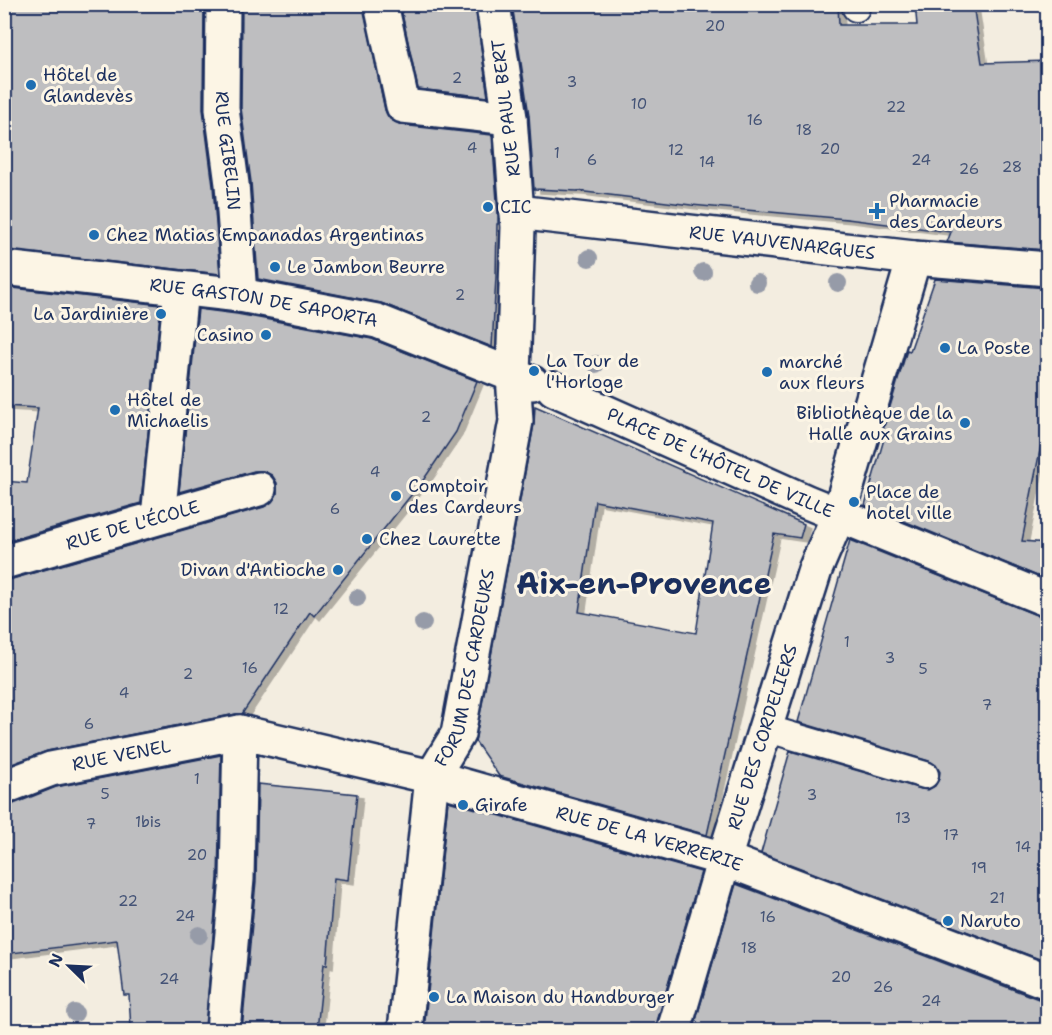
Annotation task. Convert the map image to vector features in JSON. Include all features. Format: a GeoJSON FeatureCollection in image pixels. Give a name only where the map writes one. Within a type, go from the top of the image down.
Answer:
{"type":"FeatureCollection","features":[{"type":"Feature","properties":{"kind":"street","name":"RUE GIBELIN"},"geometry":{"type":"LineString","coordinates":[[223,4],[222,109],[232,184],[240,296]]}},
{"type":"Feature","properties":{"kind":"street"},"geometry":{"type":"LineString","coordinates":[[381,4],[403,106],[510,118]]}},
{"type":"Feature","properties":{"kind":"street","name":"RUE PAUL BERT"},"geometry":{"type":"LineString","coordinates":[[493,4],[510,118],[517,212]]}},
{"type":"Feature","properties":{"kind":"street"},"geometry":{"type":"LineString","coordinates":[[517,212],[533,383]]}},
{"type":"Feature","properties":{"kind":"street","name":"RUE VAUVENARGUES"},"geometry":{"type":"LineString","coordinates":[[517,212],[914,258],[1047,269]]}},
{"type":"Feature","properties":{"kind":"street","name":"PLACE DE L'HÔTEL DE VILLE"},"geometry":{"type":"LineString","coordinates":[[533,383],[839,514],[914,258]]}},
{"type":"Feature","properties":{"kind":"street","name":"RUE GASTON DE SAPORTA"},"geometry":{"type":"LineString","coordinates":[[4,268],[240,296],[377,321],[533,383]]}},
{"type":"Feature","properties":{"kind":"street"},"geometry":{"type":"LineString","coordinates":[[158,517],[181,289]]}},
{"type":"Feature","properties":{"kind":"street","name":"FORUM DES CARDEURS"},"geometry":{"type":"LineString","coordinates":[[405,1030],[432,777],[458,734],[516,420],[533,383]]}},
{"type":"Feature","properties":{"kind":"street","name":"RUE DE L'ÉCOLE"},"geometry":{"type":"LineString","coordinates":[[4,562],[260,489]]}},
{"type":"Feature","properties":{"kind":"street"},"geometry":{"type":"LineString","coordinates":[[839,514],[1047,600]]}},
{"type":"Feature","properties":{"kind":"street","name":"RUE DES CORDELIERS"},"geometry":{"type":"LineString","coordinates":[[674,1030],[724,859],[815,570],[839,514]]}},
{"type":"Feature","properties":{"kind":"street"},"geometry":{"type":"LineString","coordinates":[[223,1030],[237,879],[240,732]]}},
{"type":"Feature","properties":{"kind":"street","name":"RUE DE LA VERRERIE"},"geometry":{"type":"LineString","coordinates":[[240,732],[432,777],[724,859],[1047,982]]}},
{"type":"Feature","properties":{"kind":"street","name":"RUE VENEL"},"geometry":{"type":"LineString","coordinates":[[4,787],[51,769],[240,732]]}},
{"type":"Feature","properties":{"kind":"lane"},"geometry":{"type":"LineString","coordinates":[[765,728],[926,775]]}},
{"type":"Feature","properties":{"kind":"building"},"geometry":{"type":"Polygon","coordinates":[[[4,4],[204,4],[203,109],[213,186],[220,274],[4,250],[4,4]]]}},
{"type":"Feature","properties":{"kind":"building"},"geometry":{"type":"Polygon","coordinates":[[[242,4],[363,4],[385,110],[390,119],[401,125],[492,135],[498,224],[492,347],[381,303],[258,279],[251,182],[241,108],[242,4]]]}},
{"type":"Feature","properties":{"kind":"building"},"geometry":{"type":"Polygon","coordinates":[[[400,4],[475,4],[488,97],[418,89],[400,4]]]}},
{"type":"Feature","properties":{"kind":"building"},"geometry":{"type":"Polygon","coordinates":[[[512,4],[838,4],[839,25],[917,25],[915,4],[973,4],[982,63],[1047,61],[1047,250],[947,242],[951,232],[847,219],[691,205],[577,191],[534,189],[529,115],[512,4]]]}},
{"type":"Feature","properties":{"kind":"building","name":"Bibliothèque de la Halle aux Grains"},"geometry":{"type":"Polygon","coordinates":[[[935,279],[1047,288],[1047,415],[1022,541],[1047,543],[1047,580],[865,505],[886,432],[883,430],[907,350],[910,351],[935,279]]]}},
{"type":"Feature","properties":{"kind":"building"},"geometry":{"type":"Polygon","coordinates":[[[4,287],[161,305],[141,503],[4,542],[4,481],[27,483],[38,408],[4,406],[4,287]]]}},
{"type":"Feature","properties":{"kind":"building"},"geometry":{"type":"Polygon","coordinates":[[[198,309],[372,339],[477,381],[456,432],[424,479],[314,616],[310,612],[242,714],[47,751],[4,767],[4,580],[264,507],[272,502],[277,494],[277,483],[272,475],[263,471],[254,471],[179,492],[198,309]]]}},
{"type":"Feature","properties":{"kind":"building"},"geometry":{"type":"Polygon","coordinates":[[[535,406],[804,524],[800,538],[774,534],[707,835],[499,776],[475,741],[534,424],[535,406]],[[595,501],[579,612],[696,633],[713,523],[595,501]]]}},
{"type":"Feature","properties":{"kind":"building"},"geometry":{"type":"Polygon","coordinates":[[[850,540],[1047,618],[1047,962],[761,853],[790,751],[921,789],[928,790],[935,786],[939,779],[940,772],[936,765],[929,761],[798,722],[850,540]]]}},
{"type":"Feature","properties":{"kind":"building"},"geometry":{"type":"Polygon","coordinates":[[[221,755],[218,878],[205,1030],[131,1030],[129,995],[124,995],[117,940],[4,954],[4,805],[11,805],[56,787],[221,755]]]}},
{"type":"Feature","properties":{"kind":"building"},"geometry":{"type":"Polygon","coordinates":[[[258,784],[357,794],[348,880],[334,878],[327,965],[324,964],[317,1030],[242,1030],[256,881],[258,784]]]}},
{"type":"Feature","properties":{"kind":"building"},"geometry":{"type":"Polygon","coordinates":[[[448,801],[701,872],[656,1030],[424,1030],[448,801]]]}},
{"type":"Feature","properties":{"kind":"building"},"geometry":{"type":"Polygon","coordinates":[[[736,884],[1041,1000],[1047,1000],[1047,1030],[693,1030],[736,884]]]}},
{"type":"Feature","properties":{"kind":"place","name":"Hôtel de Glandevès"},"geometry":{"type":"Point","coordinates":[31,85]}},
{"type":"Feature","properties":{"kind":"place","name":"CIC"},"geometry":{"type":"Point","coordinates":[488,207]}},
{"type":"Feature","properties":{"kind":"place","name":"Pharmacie des Cardeurs"},"geometry":{"type":"Point","coordinates":[877,211]}},
{"type":"Feature","properties":{"kind":"place","name":"Chez Matias Empanadas Argentinas"},"geometry":{"type":"Point","coordinates":[94,235]}},
{"type":"Feature","properties":{"kind":"place","name":"Le Jambon Beurre"},"geometry":{"type":"Point","coordinates":[275,267]}},
{"type":"Feature","properties":{"kind":"place","name":"La Jardinière"},"geometry":{"type":"Point","coordinates":[161,314]}},
{"type":"Feature","properties":{"kind":"place","name":"Casino"},"geometry":{"type":"Point","coordinates":[266,335]}},
{"type":"Feature","properties":{"kind":"place","name":"La Poste"},"geometry":{"type":"Point","coordinates":[945,348]}},
{"type":"Feature","properties":{"kind":"place","name":"La Tour de l'Horloge"},"geometry":{"type":"Point","coordinates":[534,371]}},
{"type":"Feature","properties":{"kind":"place","name":"marché aux fleurs"},"geometry":{"type":"Point","coordinates":[767,372]}},
{"type":"Feature","properties":{"kind":"place","name":"Hôtel de Michaelis"},"geometry":{"type":"Point","coordinates":[115,410]}},
{"type":"Feature","properties":{"kind":"place","name":"Bibliothèque de la Halle aux Grains"},"geometry":{"type":"Point","coordinates":[965,423]}},
{"type":"Feature","properties":{"kind":"place","name":"Comptoir des Cardeurs"},"geometry":{"type":"Point","coordinates":[396,496]}},
{"type":"Feature","properties":{"kind":"place","name":"Place de hotel ville"},"geometry":{"type":"Point","coordinates":[854,502]}},
{"type":"Feature","properties":{"kind":"place","name":"Chez Laurette"},"geometry":{"type":"Point","coordinates":[367,539]}},
{"type":"Feature","properties":{"kind":"place","name":"Divan d'Antioche"},"geometry":{"type":"Point","coordinates":[338,570]}},
{"type":"Feature","properties":{"kind":"place","name":"Girafe"},"geometry":{"type":"Point","coordinates":[463,805]}},
{"type":"Feature","properties":{"kind":"place","name":"Naruto"},"geometry":{"type":"Point","coordinates":[948,921]}},
{"type":"Feature","properties":{"kind":"place","name":"La Maison du Handburger"},"geometry":{"type":"Point","coordinates":[434,997]}},
{"type":"Feature","properties":{"kind":"district","name":"Aix-en-Provence"},"geometry":{"type":"Point","coordinates":[644,583]}}]}
